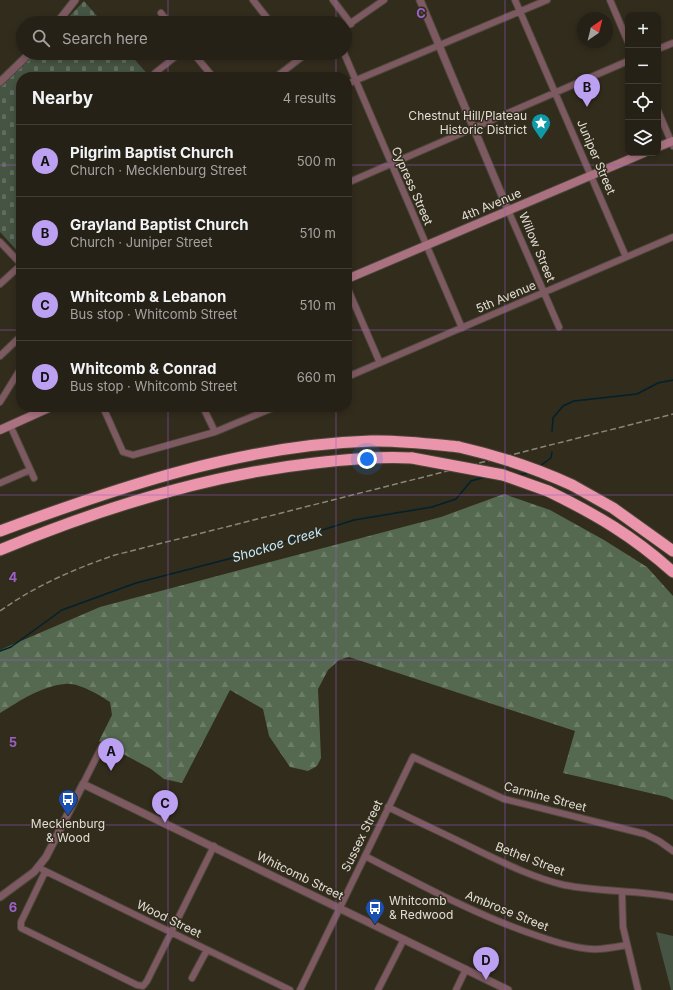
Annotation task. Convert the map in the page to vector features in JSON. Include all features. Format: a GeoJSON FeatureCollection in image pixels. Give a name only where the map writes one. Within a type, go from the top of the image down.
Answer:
{"type":"FeatureCollection","features":[{"type":"Feature","properties":{"kind":"highway"},"geometry":{"type":"LineString","coordinates":[[0,531],[115,490],[179,472],[253,455],[317,446],[372,441],[459,447],[497,456],[572,485],[613,508],[673,551]]}},
{"type":"Feature","properties":{"kind":"highway"},"geometry":{"type":"LineString","coordinates":[[0,550],[94,513],[172,491],[246,474],[284,466],[363,458],[412,458],[503,475],[548,491],[589,511],[618,528],[656,556],[673,572]]}},
{"type":"Feature","properties":{"kind":"main road"},"geometry":{"type":"LineString","coordinates":[[661,146],[672,143]]}},
{"type":"Feature","properties":{"kind":"main road","name":"4th Avenue"},"geometry":{"type":"LineString","coordinates":[[352,278],[637,156]]}},
{"type":"Feature","properties":{"kind":"main road"},"geometry":{"type":"LineString","coordinates":[[0,430],[40,412]]}},
{"type":"Feature","properties":{"kind":"street"},"geometry":{"type":"LineString","coordinates":[[62,16],[75,0]]}},
{"type":"Feature","properties":{"kind":"street"},"geometry":{"type":"LineString","coordinates":[[253,0],[266,16]]}},
{"type":"Feature","properties":{"kind":"street"},"geometry":{"type":"LineString","coordinates":[[333,0],[342,16]]}},
{"type":"Feature","properties":{"kind":"street"},"geometry":{"type":"LineString","coordinates":[[352,23],[384,0]]}},
{"type":"Feature","properties":{"kind":"street","name":"Willow Street"},"geometry":{"type":"LineString","coordinates":[[420,0],[440,45],[473,128],[559,327]]}},
{"type":"Feature","properties":{"kind":"street","name":"Juniper Street"},"geometry":{"type":"LineString","coordinates":[[515,0],[626,257]]}},
{"type":"Feature","properties":{"kind":"street"},"geometry":{"type":"LineString","coordinates":[[352,82],[547,0]]}},
{"type":"Feature","properties":{"kind":"street"},"geometry":{"type":"LineString","coordinates":[[610,0],[625,35]]}},
{"type":"Feature","properties":{"kind":"street"},"geometry":{"type":"LineString","coordinates":[[660,48],[673,43]]}},
{"type":"Feature","properties":{"kind":"street"},"geometry":{"type":"LineString","coordinates":[[0,82],[23,60]]}},
{"type":"Feature","properties":{"kind":"street"},"geometry":{"type":"LineString","coordinates":[[156,72],[171,60]]}},
{"type":"Feature","properties":{"kind":"street"},"geometry":{"type":"LineString","coordinates":[[199,60],[209,72]]}},
{"type":"Feature","properties":{"kind":"street"},"geometry":{"type":"LineString","coordinates":[[282,72],[297,60]]}},
{"type":"Feature","properties":{"kind":"street","name":"Cypress Street"},"geometry":{"type":"LineString","coordinates":[[347,60],[352,72]]}},
{"type":"Feature","properties":{"kind":"street"},"geometry":{"type":"LineString","coordinates":[[352,182],[625,62]]}},
{"type":"Feature","properties":{"kind":"street","name":"Cypress Street"},"geometry":{"type":"LineString","coordinates":[[352,73],[462,328]]}},
{"type":"Feature","properties":{"kind":"street"},"geometry":{"type":"LineString","coordinates":[[661,119],[672,143]]}},
{"type":"Feature","properties":{"kind":"street","name":"5th Avenue"},"geometry":{"type":"LineString","coordinates":[[352,375],[673,237]]}},
{"type":"Feature","properties":{"kind":"street"},"geometry":{"type":"LineString","coordinates":[[0,242],[16,260]]}},
{"type":"Feature","properties":{"kind":"street"},"geometry":{"type":"LineString","coordinates":[[0,284],[16,270]]}},
{"type":"Feature","properties":{"kind":"street"},"geometry":{"type":"LineString","coordinates":[[352,299],[380,363]]}},
{"type":"Feature","properties":{"kind":"street"},"geometry":{"type":"LineString","coordinates":[[0,356],[16,341]]}},
{"type":"Feature","properties":{"kind":"street"},"geometry":{"type":"LineString","coordinates":[[0,402],[16,376]]}},
{"type":"Feature","properties":{"kind":"street"},"geometry":{"type":"LineString","coordinates":[[105,412],[126,454],[133,456],[215,432],[263,412]]}},
{"type":"Feature","properties":{"kind":"street"},"geometry":{"type":"LineString","coordinates":[[205,412],[215,432]]}},
{"type":"Feature","properties":{"kind":"street"},"geometry":{"type":"LineString","coordinates":[[10,425],[34,478]]}},
{"type":"Feature","properties":{"kind":"street"},"geometry":{"type":"LineString","coordinates":[[0,483],[30,470]]}},
{"type":"Feature","properties":{"kind":"street"},"geometry":{"type":"LineString","coordinates":[[0,897],[38,868],[49,852],[102,746]]}},
{"type":"Feature","properties":{"kind":"street","name":"Sussex Street"},"geometry":{"type":"LineString","coordinates":[[300,990],[413,757]]}},
{"type":"Feature","properties":{"kind":"street","name":"Carmine Street"},"geometry":{"type":"LineString","coordinates":[[413,757],[504,799],[645,834],[660,841],[673,851]]}},
{"type":"Feature","properties":{"kind":"street","name":"Whitcomb Street"},"geometry":{"type":"LineString","coordinates":[[83,784],[214,846],[508,990]]}},
{"type":"Feature","properties":{"kind":"street","name":"Bethel Street"},"geometry":{"type":"LineString","coordinates":[[388,808],[513,867],[538,877],[563,884],[673,897]]}},
{"type":"Feature","properties":{"kind":"street"},"geometry":{"type":"LineString","coordinates":[[45,872],[20,926],[30,933],[137,985],[143,986],[147,981],[214,846]]}},
{"type":"Feature","properties":{"kind":"street","name":"Ambrose Street"},"geometry":{"type":"LineString","coordinates":[[365,856],[457,902],[522,931],[561,944],[590,949],[602,949],[627,945]]}},
{"type":"Feature","properties":{"kind":"street","name":"Wood Street"},"geometry":{"type":"LineString","coordinates":[[38,868],[290,990]]}},
{"type":"Feature","properties":{"kind":"street"},"geometry":{"type":"LineString","coordinates":[[622,892],[622,913],[627,945],[638,990]]}},
{"type":"Feature","properties":{"kind":"street"},"geometry":{"type":"LineString","coordinates":[[378,990],[404,939]]}},
{"type":"Feature","properties":{"kind":"street"},"geometry":{"type":"LineString","coordinates":[[192,978],[207,950]]}},
{"type":"Feature","properties":{"kind":"street"},"geometry":{"type":"LineString","coordinates":[[456,990],[466,970]]}},
{"type":"Feature","properties":{"kind":"green space"},"geometry":{"type":"Polygon","coordinates":[[[84,1],[97,16],[70,16],[84,1]]]}},
{"type":"Feature","properties":{"kind":"green space"},"geometry":{"type":"Polygon","coordinates":[[[26,60],[135,60],[146,72],[16,72],[16,250],[0,232],[0,86],[26,60]]]}},
{"type":"Feature","properties":{"kind":"green space"},"geometry":{"type":"Polygon","coordinates":[[[504,494],[550,510],[604,540],[647,567],[673,596],[673,800],[667,797],[563,773],[575,731],[349,657],[339,660],[328,670],[318,689],[321,758],[317,766],[308,771],[290,767],[269,736],[263,709],[230,690],[182,783],[164,779],[151,769],[99,741],[112,715],[110,702],[82,687],[70,684],[56,685],[23,699],[0,713],[0,650],[100,607],[441,517],[504,494]]]}},
{"type":"Feature","properties":{"kind":"green space"},"geometry":{"type":"Polygon","coordinates":[[[656,932],[673,936],[673,990],[671,990],[656,932]]]}},
{"type":"Feature","properties":{"kind":"waterway","name":"Shockoe Creek"},"geometry":{"type":"LineString","coordinates":[[552,431],[553,418],[563,406],[574,401],[637,394],[658,383],[673,380]]}},
{"type":"Feature","properties":{"kind":"waterway","name":"Shockoe Creek"},"geometry":{"type":"LineString","coordinates":[[540,466],[551,458],[552,452]]}},
{"type":"Feature","properties":{"kind":"waterway","name":"Shockoe Creek"},"geometry":{"type":"LineString","coordinates":[[516,475],[530,473]]}},
{"type":"Feature","properties":{"kind":"waterway","name":"Shockoe Creek"},"geometry":{"type":"LineString","coordinates":[[0,651],[11,647],[62,610],[136,583],[240,556],[354,520],[432,507],[456,499],[471,481],[485,477]]}},
{"type":"Feature","properties":{"kind":"railway"},"geometry":{"type":"LineString","coordinates":[[0,611],[13,602],[55,579],[115,555],[673,414]]}},
{"type":"Feature","properties":{"kind":"place","name":"Grayland Baptist Church"},"geometry":{"type":"Point","coordinates":[587,107]}},
{"type":"Feature","properties":{"kind":"place","name":"Chestnut Hill/Plateau Historic District"},"geometry":{"type":"Point","coordinates":[541,140]}},
{"type":"Feature","properties":{"kind":"place","name":"Pilgrim Baptist Church"},"geometry":{"type":"Point","coordinates":[111,771]}},
{"type":"Feature","properties":{"kind":"place","name":"Mecklenburg & Wood"},"geometry":{"type":"Point","coordinates":[68,816]}},
{"type":"Feature","properties":{"kind":"place","name":"Whitcomb & Lebanon"},"geometry":{"type":"Point","coordinates":[165,823]}},
{"type":"Feature","properties":{"kind":"place","name":"Whitcomb & Redwood"},"geometry":{"type":"Point","coordinates":[375,925]}},
{"type":"Feature","properties":{"kind":"place","name":"Whitcomb & Conrad"},"geometry":{"type":"Point","coordinates":[486,980]}}]}
